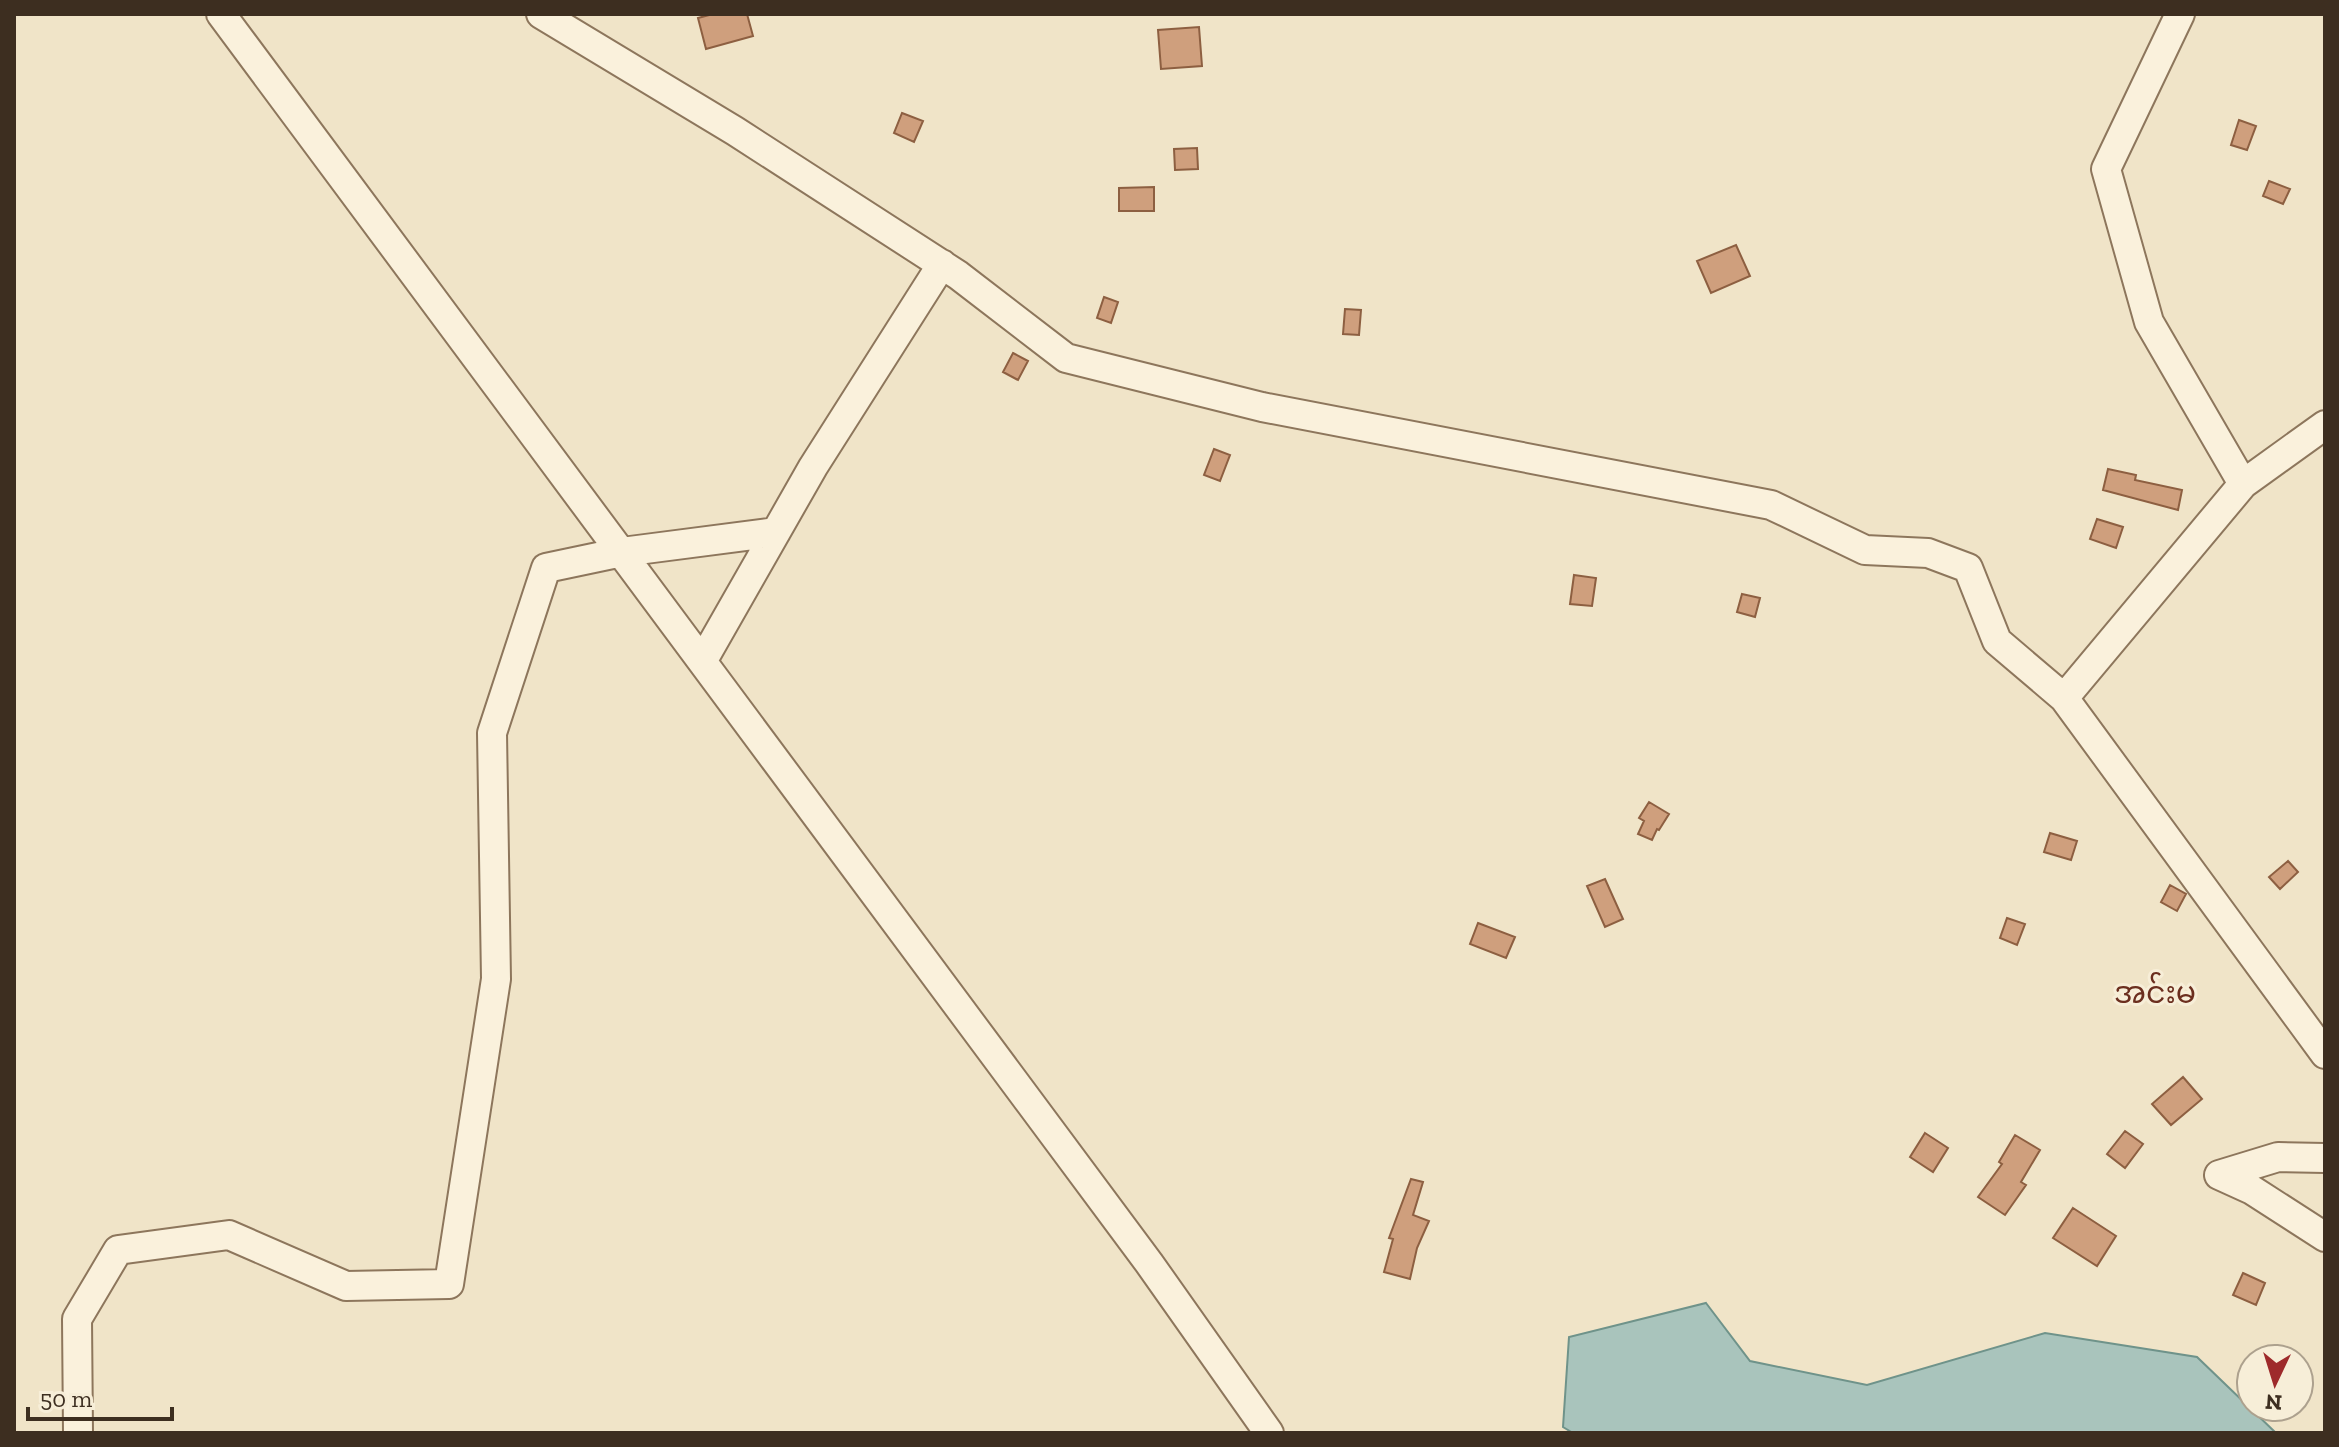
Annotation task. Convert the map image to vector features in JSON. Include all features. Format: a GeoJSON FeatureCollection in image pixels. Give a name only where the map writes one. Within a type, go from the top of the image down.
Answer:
{"type":"FeatureCollection","features":[{"type":"Feature","properties":{"kind":"street"},"geometry":{"type":"LineString","coordinates":[[221,14],[1149,1263],[1269,1433]]}},
{"type":"Feature","properties":{"kind":"street"},"geometry":{"type":"LineString","coordinates":[[541,14],[735,131],[942,264],[1066,358],[1262,407],[1771,505],[1865,550],[1928,553],[1968,568],[1997,641],[2064,698],[2325,1054]]}},
{"type":"Feature","properties":{"kind":"street"},"geometry":{"type":"LineString","coordinates":[[2180,14],[2106,169],[2149,322],[2243,484]]}},
{"type":"Feature","properties":{"kind":"street"},"geometry":{"type":"LineString","coordinates":[[703,660],[813,467],[942,264]]}},
{"type":"Feature","properties":{"kind":"street"},"geometry":{"type":"LineString","coordinates":[[2064,698],[2243,484],[2325,425]]}},
{"type":"Feature","properties":{"kind":"street"},"geometry":{"type":"LineString","coordinates":[[78,1433],[77,1319],[118,1250],[229,1235],[346,1286],[449,1284],[496,979],[492,733],[546,568],[622,552],[776,532]]}},
{"type":"Feature","properties":{"kind":"street"},"geometry":{"type":"LineString","coordinates":[[2325,1158],[2278,1157],[2219,1175],[2252,1190],[2325,1237]]}},
{"type":"Feature","properties":{"kind":"water"},"geometry":{"type":"Polygon","coordinates":[[[1706,1303],[1750,1361],[1867,1385],[2045,1333],[2197,1357],[2235,1394],[2235,1423],[2266,1423],[2276,1433],[1573,1433],[1563,1427],[1569,1337],[1706,1303]]]}},
{"type":"Feature","properties":{"kind":"building"},"geometry":{"type":"Polygon","coordinates":[[[713,14],[747,14],[753,36],[706,49],[698,18],[713,14]]]}},
{"type":"Feature","properties":{"kind":"building"},"geometry":{"type":"Polygon","coordinates":[[[1199,27],[1202,66],[1161,69],[1158,30],[1199,27]]]}},
{"type":"Feature","properties":{"kind":"building"},"geometry":{"type":"Polygon","coordinates":[[[902,113],[923,121],[914,142],[894,133],[902,113]]]}},
{"type":"Feature","properties":{"kind":"building"},"geometry":{"type":"Polygon","coordinates":[[[2239,120],[2256,126],[2247,150],[2231,145],[2239,120]]]}},
{"type":"Feature","properties":{"kind":"building"},"geometry":{"type":"Polygon","coordinates":[[[1197,148],[1198,169],[1175,170],[1174,149],[1197,148]]]}},
{"type":"Feature","properties":{"kind":"building"},"geometry":{"type":"Polygon","coordinates":[[[2269,181],[2290,189],[2283,204],[2263,196],[2269,181]]]}},
{"type":"Feature","properties":{"kind":"building"},"geometry":{"type":"Polygon","coordinates":[[[1154,187],[1154,211],[1119,211],[1119,188],[1154,187]]]}},
{"type":"Feature","properties":{"kind":"building"},"geometry":{"type":"Polygon","coordinates":[[[1736,245],[1750,276],[1711,293],[1697,261],[1736,245]]]}},
{"type":"Feature","properties":{"kind":"building"},"geometry":{"type":"Polygon","coordinates":[[[1104,297],[1118,302],[1111,323],[1097,318],[1104,297]]]}},
{"type":"Feature","properties":{"kind":"building"},"geometry":{"type":"Polygon","coordinates":[[[1345,309],[1361,310],[1359,335],[1343,334],[1345,309]]]}},
{"type":"Feature","properties":{"kind":"building"},"geometry":{"type":"Polygon","coordinates":[[[1013,353],[1028,361],[1018,380],[1003,372],[1013,353]]]}},
{"type":"Feature","properties":{"kind":"building"},"geometry":{"type":"Polygon","coordinates":[[[1214,449],[1230,455],[1220,481],[1204,475],[1214,449]]]}},
{"type":"Feature","properties":{"kind":"building"},"geometry":{"type":"Polygon","coordinates":[[[2108,469],[2136,475],[2135,480],[2182,490],[2178,510],[2103,490],[2108,469]]]}},
{"type":"Feature","properties":{"kind":"building"},"geometry":{"type":"Polygon","coordinates":[[[2097,519],[2123,527],[2116,548],[2090,539],[2097,519]]]}},
{"type":"Feature","properties":{"kind":"building"},"geometry":{"type":"Polygon","coordinates":[[[1574,575],[1596,578],[1592,606],[1570,604],[1574,575]]]}},
{"type":"Feature","properties":{"kind":"building"},"geometry":{"type":"Polygon","coordinates":[[[1742,594],[1760,598],[1755,617],[1737,612],[1742,594]]]}},
{"type":"Feature","properties":{"kind":"building"},"geometry":{"type":"Polygon","coordinates":[[[1649,802],[1669,814],[1652,840],[1638,834],[1644,821],[1639,818],[1649,802]]]}},
{"type":"Feature","properties":{"kind":"building"},"geometry":{"type":"Polygon","coordinates":[[[2050,833],[2077,841],[2071,860],[2044,852],[2050,833]]]}},
{"type":"Feature","properties":{"kind":"building"},"geometry":{"type":"Polygon","coordinates":[[[2288,861],[2298,872],[2280,889],[2269,877],[2288,861]]]}},
{"type":"Feature","properties":{"kind":"building"},"geometry":{"type":"Polygon","coordinates":[[[1605,879],[1623,919],[1605,927],[1587,886],[1605,879]]]}},
{"type":"Feature","properties":{"kind":"building"},"geometry":{"type":"Polygon","coordinates":[[[2170,885],[2186,894],[2177,911],[2161,902],[2170,885]]]}},
{"type":"Feature","properties":{"kind":"building"},"geometry":{"type":"Polygon","coordinates":[[[2007,918],[2025,924],[2017,945],[2000,938],[2007,918]]]}},
{"type":"Feature","properties":{"kind":"building"},"geometry":{"type":"Polygon","coordinates":[[[1478,923],[1515,937],[1506,958],[1470,944],[1478,923]]]}},
{"type":"Feature","properties":{"kind":"building"},"geometry":{"type":"Polygon","coordinates":[[[2183,1077],[2202,1099],[2171,1125],[2152,1104],[2183,1077]]]}},
{"type":"Feature","properties":{"kind":"building"},"geometry":{"type":"Polygon","coordinates":[[[2125,1131],[2143,1144],[2125,1168],[2107,1154],[2125,1131]]]}},
{"type":"Feature","properties":{"kind":"building"},"geometry":{"type":"Polygon","coordinates":[[[1925,1133],[1948,1148],[1933,1172],[1910,1157],[1925,1133]]]}},
{"type":"Feature","properties":{"kind":"building"},"geometry":{"type":"Polygon","coordinates":[[[2015,1135],[2040,1150],[2021,1182],[2026,1185],[2005,1215],[1978,1197],[2002,1164],[1999,1162],[2015,1135]]]}},
{"type":"Feature","properties":{"kind":"building"},"geometry":{"type":"Polygon","coordinates":[[[1411,1179],[1423,1182],[1413,1215],[1429,1221],[1417,1248],[1410,1279],[1384,1272],[1393,1239],[1389,1238],[1411,1179]]]}},
{"type":"Feature","properties":{"kind":"building"},"geometry":{"type":"Polygon","coordinates":[[[2073,1208],[2116,1236],[2097,1266],[2053,1238],[2073,1208]]]}},
{"type":"Feature","properties":{"kind":"building"},"geometry":{"type":"Polygon","coordinates":[[[2243,1273],[2265,1283],[2256,1305],[2233,1295],[2243,1273]]]}},
{"type":"Feature","properties":{"kind":"district","name":"အင်းမ"},"geometry":{"type":"Point","coordinates":[2155,993]}}]}
